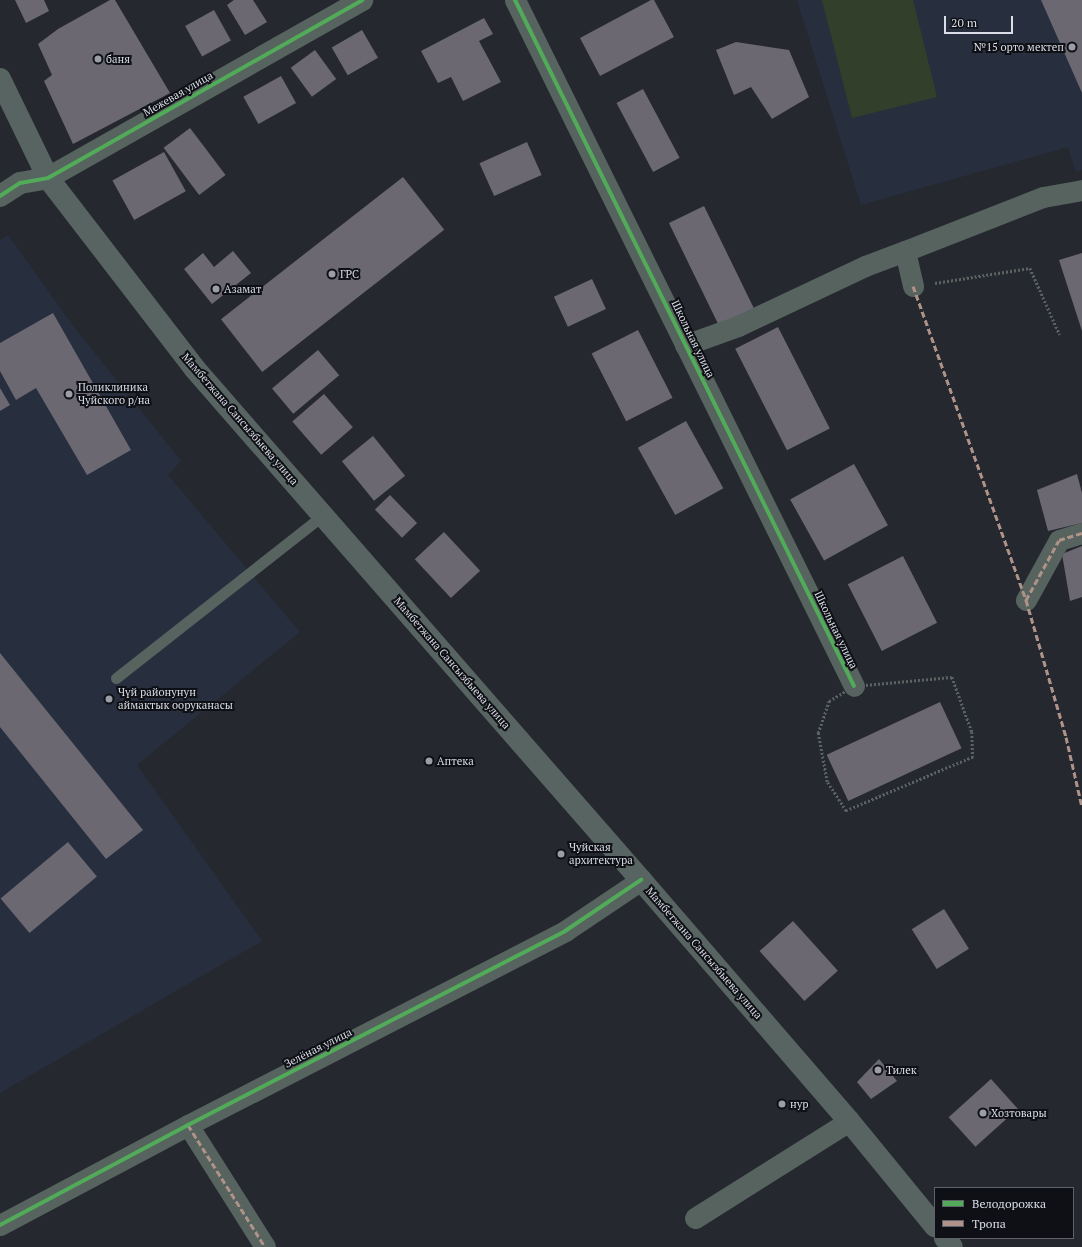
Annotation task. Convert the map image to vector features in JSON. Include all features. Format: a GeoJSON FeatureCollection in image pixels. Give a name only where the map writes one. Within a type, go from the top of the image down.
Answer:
{"type":"FeatureCollection","features":[{"type":"Feature","properties":{"kind":"main road","name":"Мамбетжана Сансызбыева улица"},"geometry":{"type":"LineString","coordinates":[[0,79],[48,178],[195,369],[641,880],[849,1121],[934,1225]]}},
{"type":"Feature","properties":{"kind":"main road"},"geometry":{"type":"LineString","coordinates":[[946,1239],[952,1247]]}},
{"type":"Feature","properties":{"kind":"street","name":"Межевая улица"},"geometry":{"type":"LineString","coordinates":[[0,196],[20,183],[48,178],[362,0]]}},
{"type":"Feature","properties":{"kind":"street","name":"Школьная улица"},"geometry":{"type":"LineString","coordinates":[[515,0],[854,686]]}},
{"type":"Feature","properties":{"kind":"street"},"geometry":{"type":"LineString","coordinates":[[685,345],[738,326],[865,266],[1043,197],[1082,190]]}},
{"type":"Feature","properties":{"kind":"street"},"geometry":{"type":"LineString","coordinates":[[905,251],[913,286]]}},
{"type":"Feature","properties":{"kind":"street"},"geometry":{"type":"LineString","coordinates":[[1026,600],[1059,540],[1082,533]]}},
{"type":"Feature","properties":{"kind":"street","name":"Зелёная улица"},"geometry":{"type":"LineString","coordinates":[[0,1225],[188,1125],[565,931],[641,880]]}},
{"type":"Feature","properties":{"kind":"street"},"geometry":{"type":"LineString","coordinates":[[695,1218],[849,1121]]}},
{"type":"Feature","properties":{"kind":"street"},"geometry":{"type":"LineString","coordinates":[[188,1125],[265,1247]]}},
{"type":"Feature","properties":{"kind":"lane"},"geometry":{"type":"LineString","coordinates":[[116,678],[323,515]]}},
{"type":"Feature","properties":{"kind":"path"},"geometry":{"type":"LineString","coordinates":[[913,286],[1030,268],[1060,335]]}},
{"type":"Feature","properties":{"kind":"path"},"geometry":{"type":"LineString","coordinates":[[952,677],[972,732],[972,757],[846,811],[827,782],[818,733],[829,701],[854,686],[952,677]]}},
{"type":"Feature","properties":{"kind":"shaded area"},"geometry":{"type":"Polygon","coordinates":[[[797,0],[1082,0],[1082,170],[1076,172],[1068,147],[861,205],[797,0]]]}},
{"type":"Feature","properties":{"kind":"shaded area","name":"Чүй районунун аймактык ооруканасы"},"geometry":{"type":"Polygon","coordinates":[[[8,235],[74,327],[181,461],[168,475],[300,632],[137,765],[262,941],[0,1093],[0,240],[8,235]]]}},
{"type":"Feature","properties":{"kind":"green space"},"geometry":{"type":"Polygon","coordinates":[[[822,0],[913,0],[937,97],[852,118],[822,0]]]}},
{"type":"Feature","properties":{"kind":"building"},"geometry":{"type":"Polygon","coordinates":[[[15,0],[44,0],[49,11],[26,23],[15,0]]]}},
{"type":"Feature","properties":{"kind":"building","name":"баня"},"geometry":{"type":"Polygon","coordinates":[[[110,0],[115,0],[170,93],[73,144],[44,81],[52,75],[38,44],[58,29],[110,0]]]}},
{"type":"Feature","properties":{"kind":"building"},"geometry":{"type":"Polygon","coordinates":[[[234,0],[253,0],[267,22],[245,35],[227,5],[234,0]]]}},
{"type":"Feature","properties":{"kind":"building"},"geometry":{"type":"Polygon","coordinates":[[[651,0],[654,0],[674,37],[600,76],[580,38],[651,0]]]}},
{"type":"Feature","properties":{"kind":"building","name":"№15 орто мектеп"},"geometry":{"type":"Polygon","coordinates":[[[1041,0],[1082,0],[1082,93],[1041,0]]]}},
{"type":"Feature","properties":{"kind":"building"},"geometry":{"type":"Polygon","coordinates":[[[214,10],[231,41],[202,57],[185,26],[214,10]]]}},
{"type":"Feature","properties":{"kind":"building"},"geometry":{"type":"Polygon","coordinates":[[[484,18],[493,34],[479,41],[501,82],[463,101],[451,77],[438,83],[421,51],[484,18]]]}},
{"type":"Feature","properties":{"kind":"building"},"geometry":{"type":"Polygon","coordinates":[[[362,30],[378,58],[348,75],[332,48],[362,30]]]}},
{"type":"Feature","properties":{"kind":"building"},"geometry":{"type":"Polygon","coordinates":[[[736,42],[789,50],[809,97],[772,119],[751,87],[734,95],[716,50],[736,42]]]}},
{"type":"Feature","properties":{"kind":"building"},"geometry":{"type":"Polygon","coordinates":[[[315,50],[336,79],[312,97],[291,68],[315,50]]]}},
{"type":"Feature","properties":{"kind":"building"},"geometry":{"type":"Polygon","coordinates":[[[281,76],[296,103],[258,124],[243,97],[281,76]]]}},
{"type":"Feature","properties":{"kind":"building"},"geometry":{"type":"Polygon","coordinates":[[[643,89],[680,158],[653,172],[617,103],[643,89]]]}},
{"type":"Feature","properties":{"kind":"building"},"geometry":{"type":"Polygon","coordinates":[[[190,128],[226,175],[199,195],[164,148],[190,128]]]}},
{"type":"Feature","properties":{"kind":"building"},"geometry":{"type":"Polygon","coordinates":[[[527,142],[542,175],[494,196],[479,163],[527,142]]]}},
{"type":"Feature","properties":{"kind":"building"},"geometry":{"type":"Polygon","coordinates":[[[164,152],[186,191],[134,220],[112,181],[164,152]]]}},
{"type":"Feature","properties":{"kind":"building","name":"ГРС"},"geometry":{"type":"Polygon","coordinates":[[[403,177],[444,230],[262,372],[221,319],[403,177]]]}},
{"type":"Feature","properties":{"kind":"building"},"geometry":{"type":"Polygon","coordinates":[[[704,206],[754,308],[719,326],[669,223],[704,206]]]}},
{"type":"Feature","properties":{"kind":"building","name":"Азамат"},"geometry":{"type":"Polygon","coordinates":[[[233,251],[251,273],[212,304],[184,269],[203,253],[214,267],[233,251]]]}},
{"type":"Feature","properties":{"kind":"building"},"geometry":{"type":"Polygon","coordinates":[[[1082,253],[1082,331],[1059,260],[1082,253]]]}},
{"type":"Feature","properties":{"kind":"building"},"geometry":{"type":"Polygon","coordinates":[[[592,279],[606,309],[568,327],[554,297],[592,279]]]}},
{"type":"Feature","properties":{"kind":"building","name":"Поликлиника Чуйского р/на"},"geometry":{"type":"Polygon","coordinates":[[[53,313],[131,450],[87,475],[36,388],[16,400],[0,371],[0,343],[53,313]]]}},
{"type":"Feature","properties":{"kind":"building"},"geometry":{"type":"Polygon","coordinates":[[[778,327],[830,429],[787,450],[735,349],[778,327]]]}},
{"type":"Feature","properties":{"kind":"building"},"geometry":{"type":"Polygon","coordinates":[[[638,330],[673,398],[626,421],[592,354],[638,330]]]}},
{"type":"Feature","properties":{"kind":"building"},"geometry":{"type":"Polygon","coordinates":[[[318,350],[339,375],[293,414],[272,389],[318,350]]]}},
{"type":"Feature","properties":{"kind":"building"},"geometry":{"type":"Polygon","coordinates":[[[0,388],[10,405],[0,411],[0,388]]]}},
{"type":"Feature","properties":{"kind":"building"},"geometry":{"type":"Polygon","coordinates":[[[324,394],[353,427],[321,455],[292,422],[324,394]]]}},
{"type":"Feature","properties":{"kind":"building"},"geometry":{"type":"Polygon","coordinates":[[[686,421],[723,488],[675,515],[638,448],[686,421]]]}},
{"type":"Feature","properties":{"kind":"building"},"geometry":{"type":"Polygon","coordinates":[[[373,436],[405,476],[374,501],[342,461],[373,436]]]}},
{"type":"Feature","properties":{"kind":"building"},"geometry":{"type":"Polygon","coordinates":[[[854,464],[888,525],[824,561],[790,499],[854,464]]]}},
{"type":"Feature","properties":{"kind":"building"},"geometry":{"type":"Polygon","coordinates":[[[1077,474],[1082,493],[1082,523],[1048,531],[1037,490],[1077,474]]]}},
{"type":"Feature","properties":{"kind":"building"},"geometry":{"type":"Polygon","coordinates":[[[390,495],[417,523],[402,538],[375,510],[390,495]]]}},
{"type":"Feature","properties":{"kind":"building"},"geometry":{"type":"Polygon","coordinates":[[[444,532],[480,571],[451,598],[415,559],[444,532]]]}},
{"type":"Feature","properties":{"kind":"building"},"geometry":{"type":"Polygon","coordinates":[[[1082,546],[1082,597],[1070,601],[1062,554],[1082,546]]]}},
{"type":"Feature","properties":{"kind":"building"},"geometry":{"type":"Polygon","coordinates":[[[903,556],[937,623],[882,651],[848,584],[903,556]]]}},
{"type":"Feature","properties":{"kind":"building"},"geometry":{"type":"Polygon","coordinates":[[[0,653],[143,830],[106,859],[0,727],[0,653]]]}},
{"type":"Feature","properties":{"kind":"building"},"geometry":{"type":"Polygon","coordinates":[[[940,702],[962,748],[848,801],[827,755],[940,702]]]}},
{"type":"Feature","properties":{"kind":"building"},"geometry":{"type":"Polygon","coordinates":[[[68,842],[97,876],[30,933],[1,899],[68,842]]]}},
{"type":"Feature","properties":{"kind":"building"},"geometry":{"type":"Polygon","coordinates":[[[944,909],[969,949],[937,969],[912,929],[944,909]]]}},
{"type":"Feature","properties":{"kind":"building"},"geometry":{"type":"Polygon","coordinates":[[[793,921],[838,971],[804,1001],[760,951],[793,921]]]}},
{"type":"Feature","properties":{"kind":"building","name":"Тилек"},"geometry":{"type":"Polygon","coordinates":[[[879,1059],[897,1081],[871,1099],[857,1082],[879,1059]]]}},
{"type":"Feature","properties":{"kind":"building","name":"Хозтовары"},"geometry":{"type":"Polygon","coordinates":[[[991,1079],[1018,1109],[975,1147],[949,1117],[991,1079]]]}},
{"type":"Feature","properties":{"kind":"marked path"},"geometry":{"type":"LineString","coordinates":[[913,286],[1026,600],[1066,737],[1082,807]]}},
{"type":"Feature","properties":{"kind":"marked path"},"geometry":{"type":"LineString","coordinates":[[1026,600],[1059,540],[1082,533]]}},
{"type":"Feature","properties":{"kind":"marked path"},"geometry":{"type":"LineString","coordinates":[[188,1125],[265,1247]]}},
{"type":"Feature","properties":{"kind":"cycle path"},"geometry":{"type":"LineString","coordinates":[[0,196],[20,183],[48,178],[362,0]]}},
{"type":"Feature","properties":{"kind":"cycle path"},"geometry":{"type":"LineString","coordinates":[[515,0],[854,686]]}},
{"type":"Feature","properties":{"kind":"cycle path"},"geometry":{"type":"LineString","coordinates":[[0,1225],[188,1125],[565,931],[641,880]]}},
{"type":"Feature","properties":{"kind":"place","name":"№15 орто мектеп"},"geometry":{"type":"Point","coordinates":[1072,47]}},
{"type":"Feature","properties":{"kind":"place","name":"баня"},"geometry":{"type":"Point","coordinates":[98,59]}},
{"type":"Feature","properties":{"kind":"place","name":"ГРС"},"geometry":{"type":"Point","coordinates":[332,274]}},
{"type":"Feature","properties":{"kind":"place","name":"Азамат"},"geometry":{"type":"Point","coordinates":[216,289]}},
{"type":"Feature","properties":{"kind":"place","name":"Поликлиника Чуйского р/на"},"geometry":{"type":"Point","coordinates":[69,394]}},
{"type":"Feature","properties":{"kind":"place","name":"Чүй районунун аймактык ооруканасы"},"geometry":{"type":"Point","coordinates":[109,699]}},
{"type":"Feature","properties":{"kind":"place","name":"Аптека"},"geometry":{"type":"Point","coordinates":[429,761]}},
{"type":"Feature","properties":{"kind":"place","name":"Чуйская архитектура"},"geometry":{"type":"Point","coordinates":[561,854]}},
{"type":"Feature","properties":{"kind":"place","name":"Тилек"},"geometry":{"type":"Point","coordinates":[878,1070]}},
{"type":"Feature","properties":{"kind":"place","name":"нур"},"geometry":{"type":"Point","coordinates":[782,1104]}},
{"type":"Feature","properties":{"kind":"place","name":"Хозтовары"},"geometry":{"type":"Point","coordinates":[983,1113]}}]}
